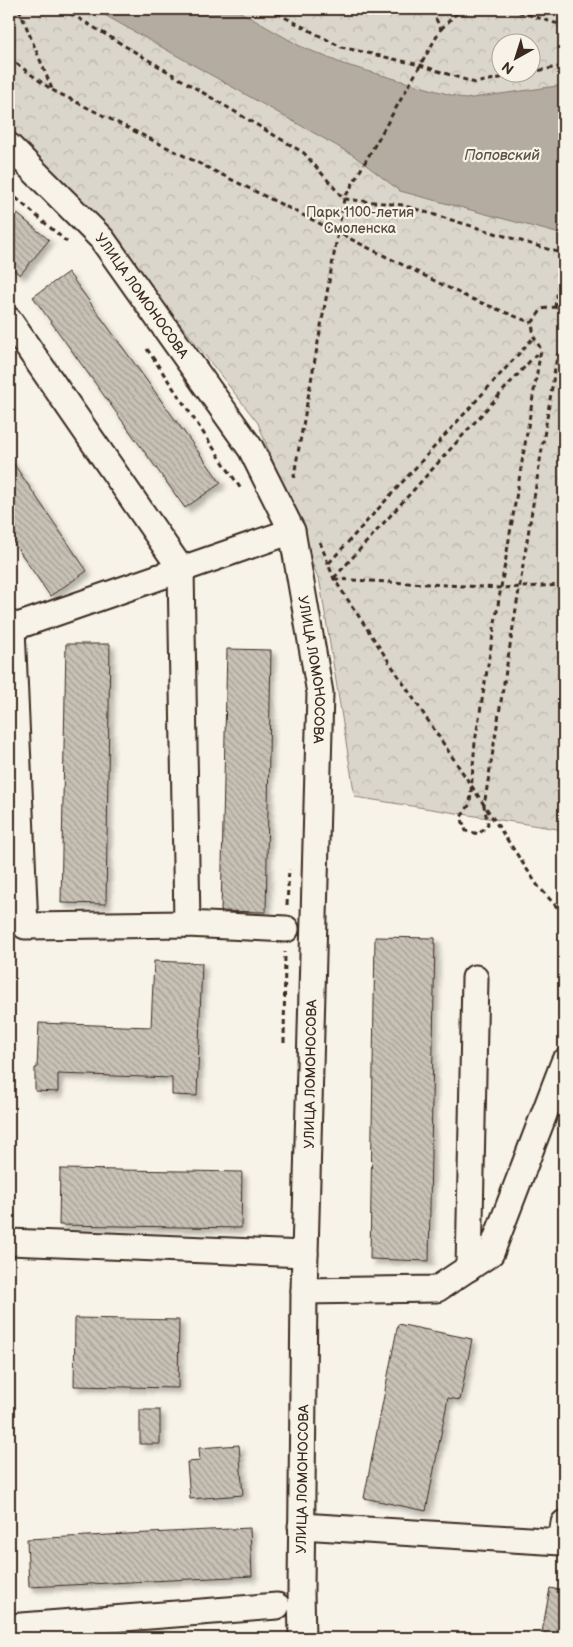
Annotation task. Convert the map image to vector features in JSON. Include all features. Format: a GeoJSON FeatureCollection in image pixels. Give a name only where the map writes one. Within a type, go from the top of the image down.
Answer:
{"type":"FeatureCollection","features":[{"type":"Feature","properties":{"kind":"street","name":"УЛИЦА ЛОМОНОСОВА"},"geometry":{"type":"LineString","coordinates":[[9,146],[102,239],[251,450],[292,531],[320,693],[304,1291],[300,1591],[302,1638]]}},
{"type":"Feature","properties":{"kind":"street"},"geometry":{"type":"LineString","coordinates":[[9,320],[181,570],[187,924]]}},
{"type":"Feature","properties":{"kind":"street"},"geometry":{"type":"LineString","coordinates":[[286,929],[187,924],[17,926],[10,626],[181,570],[292,531]]}},
{"type":"Feature","properties":{"kind":"street"},"geometry":{"type":"LineString","coordinates":[[469,1268],[476,978]]}},
{"type":"Feature","properties":{"kind":"street"},"geometry":{"type":"LineString","coordinates":[[304,1291],[437,1289],[491,1252],[564,1062]]}},
{"type":"Feature","properties":{"kind":"street"},"geometry":{"type":"LineString","coordinates":[[9,1242],[306,1254]]}},
{"type":"Feature","properties":{"kind":"street"},"geometry":{"type":"LineString","coordinates":[[301,1526],[563,1536]]}},
{"type":"Feature","properties":{"kind":"street"},"geometry":{"type":"LineString","coordinates":[[9,1626],[277,1606]]}},
{"type":"Feature","properties":{"kind":"path"},"geometry":{"type":"LineString","coordinates":[[18,9],[52,90]]}},
{"type":"Feature","properties":{"kind":"path"},"geometry":{"type":"LineString","coordinates":[[63,9],[304,153],[344,199],[402,205],[564,254],[555,307]]}},
{"type":"Feature","properties":{"kind":"path"},"geometry":{"type":"LineString","coordinates":[[269,9],[341,47],[420,65],[475,83],[490,80]]}},
{"type":"Feature","properties":{"kind":"path"},"geometry":{"type":"LineString","coordinates":[[431,9],[441,30]]}},
{"type":"Feature","properties":{"kind":"path"},"geometry":{"type":"LineString","coordinates":[[297,484],[294,475],[344,199],[441,30],[460,9]]}},
{"type":"Feature","properties":{"kind":"path"},"geometry":{"type":"LineString","coordinates":[[510,9],[564,24]]}},
{"type":"Feature","properties":{"kind":"path"},"geometry":{"type":"LineString","coordinates":[[9,58],[52,90],[467,297],[532,323]]}},
{"type":"Feature","properties":{"kind":"path"},"geometry":{"type":"LineString","coordinates":[[540,70],[564,66]]}},
{"type":"Feature","properties":{"kind":"path"},"geometry":{"type":"LineString","coordinates":[[9,192],[68,242]]}},
{"type":"Feature","properties":{"kind":"path"},"geometry":{"type":"LineString","coordinates":[[564,313],[555,307],[542,309],[532,323],[534,338],[541,349],[476,742],[470,804],[461,817],[466,831],[479,834],[488,824],[484,806],[558,350],[564,344]]}},
{"type":"Feature","properties":{"kind":"path"},"geometry":{"type":"LineString","coordinates":[[329,563],[534,338]]}},
{"type":"Feature","properties":{"kind":"path"},"geometry":{"type":"LineString","coordinates":[[144,344],[242,490]]}},
{"type":"Feature","properties":{"kind":"path"},"geometry":{"type":"LineString","coordinates":[[334,579],[541,349]]}},
{"type":"Feature","properties":{"kind":"path"},"geometry":{"type":"LineString","coordinates":[[318,537],[334,579],[538,886],[564,915]]}},
{"type":"Feature","properties":{"kind":"path"},"geometry":{"type":"LineString","coordinates":[[334,579],[501,588],[564,585]]}},
{"type":"Feature","properties":{"kind":"path"},"geometry":{"type":"LineString","coordinates":[[284,1047],[289,860]]}},
{"type":"Feature","properties":{"kind":"green space","name":"Парк 1100-летия Смоленска"},"geometry":{"type":"Polygon","coordinates":[[[9,9],[564,9],[564,830],[355,797],[320,583],[258,423],[113,238],[9,133],[9,9]]]}},
{"type":"Feature","properties":{"kind":"water","name":"Поповский"},"geometry":{"type":"Polygon","coordinates":[[[94,9],[235,9],[300,46],[343,64],[465,99],[564,85],[564,235],[400,191],[353,155],[94,9]]]}},
{"type":"Feature","properties":{"kind":"building"},"geometry":{"type":"Polygon","coordinates":[[[9,207],[49,240],[20,275],[9,266],[9,207]]]}},
{"type":"Feature","properties":{"kind":"building"},"geometry":{"type":"Polygon","coordinates":[[[68,272],[221,483],[185,508],[33,297],[68,272]]]}},
{"type":"Feature","properties":{"kind":"building"},"geometry":{"type":"Polygon","coordinates":[[[9,457],[87,571],[50,596],[9,536],[9,457]]]}},
{"type":"Feature","properties":{"kind":"building"},"geometry":{"type":"Polygon","coordinates":[[[66,644],[110,644],[106,904],[61,903],[66,644]]]}},
{"type":"Feature","properties":{"kind":"building"},"geometry":{"type":"Polygon","coordinates":[[[227,649],[271,650],[266,912],[221,911],[227,649]]]}},
{"type":"Feature","properties":{"kind":"building"},"geometry":{"type":"Polygon","coordinates":[[[375,937],[435,938],[429,1261],[370,1259],[375,937]]]}},
{"type":"Feature","properties":{"kind":"building"},"geometry":{"type":"Polygon","coordinates":[[[154,961],[202,963],[197,1096],[172,1095],[172,1078],[58,1074],[58,1092],[35,1091],[39,1023],[151,1027],[154,961]]]}},
{"type":"Feature","properties":{"kind":"building"},"geometry":{"type":"Polygon","coordinates":[[[60,1169],[242,1172],[241,1228],[59,1225],[60,1169]]]}},
{"type":"Feature","properties":{"kind":"building"},"geometry":{"type":"Polygon","coordinates":[[[75,1318],[179,1320],[178,1388],[74,1386],[75,1318]]]}},
{"type":"Feature","properties":{"kind":"building"},"geometry":{"type":"Polygon","coordinates":[[[398,1324],[472,1339],[460,1400],[448,1398],[426,1511],[364,1498],[398,1324]]]}},
{"type":"Feature","properties":{"kind":"building"},"geometry":{"type":"Polygon","coordinates":[[[140,1410],[160,1410],[160,1444],[140,1444],[140,1410]]]}},
{"type":"Feature","properties":{"kind":"building"},"geometry":{"type":"Polygon","coordinates":[[[239,1445],[243,1495],[190,1499],[187,1462],[200,1461],[199,1448],[239,1445]]]}},
{"type":"Feature","properties":{"kind":"building"},"geometry":{"type":"Polygon","coordinates":[[[250,1528],[252,1576],[29,1587],[27,1539],[250,1528]]]}},
{"type":"Feature","properties":{"kind":"building"},"geometry":{"type":"Polygon","coordinates":[[[550,1588],[564,1591],[564,1638],[541,1638],[550,1588]]]}}]}
